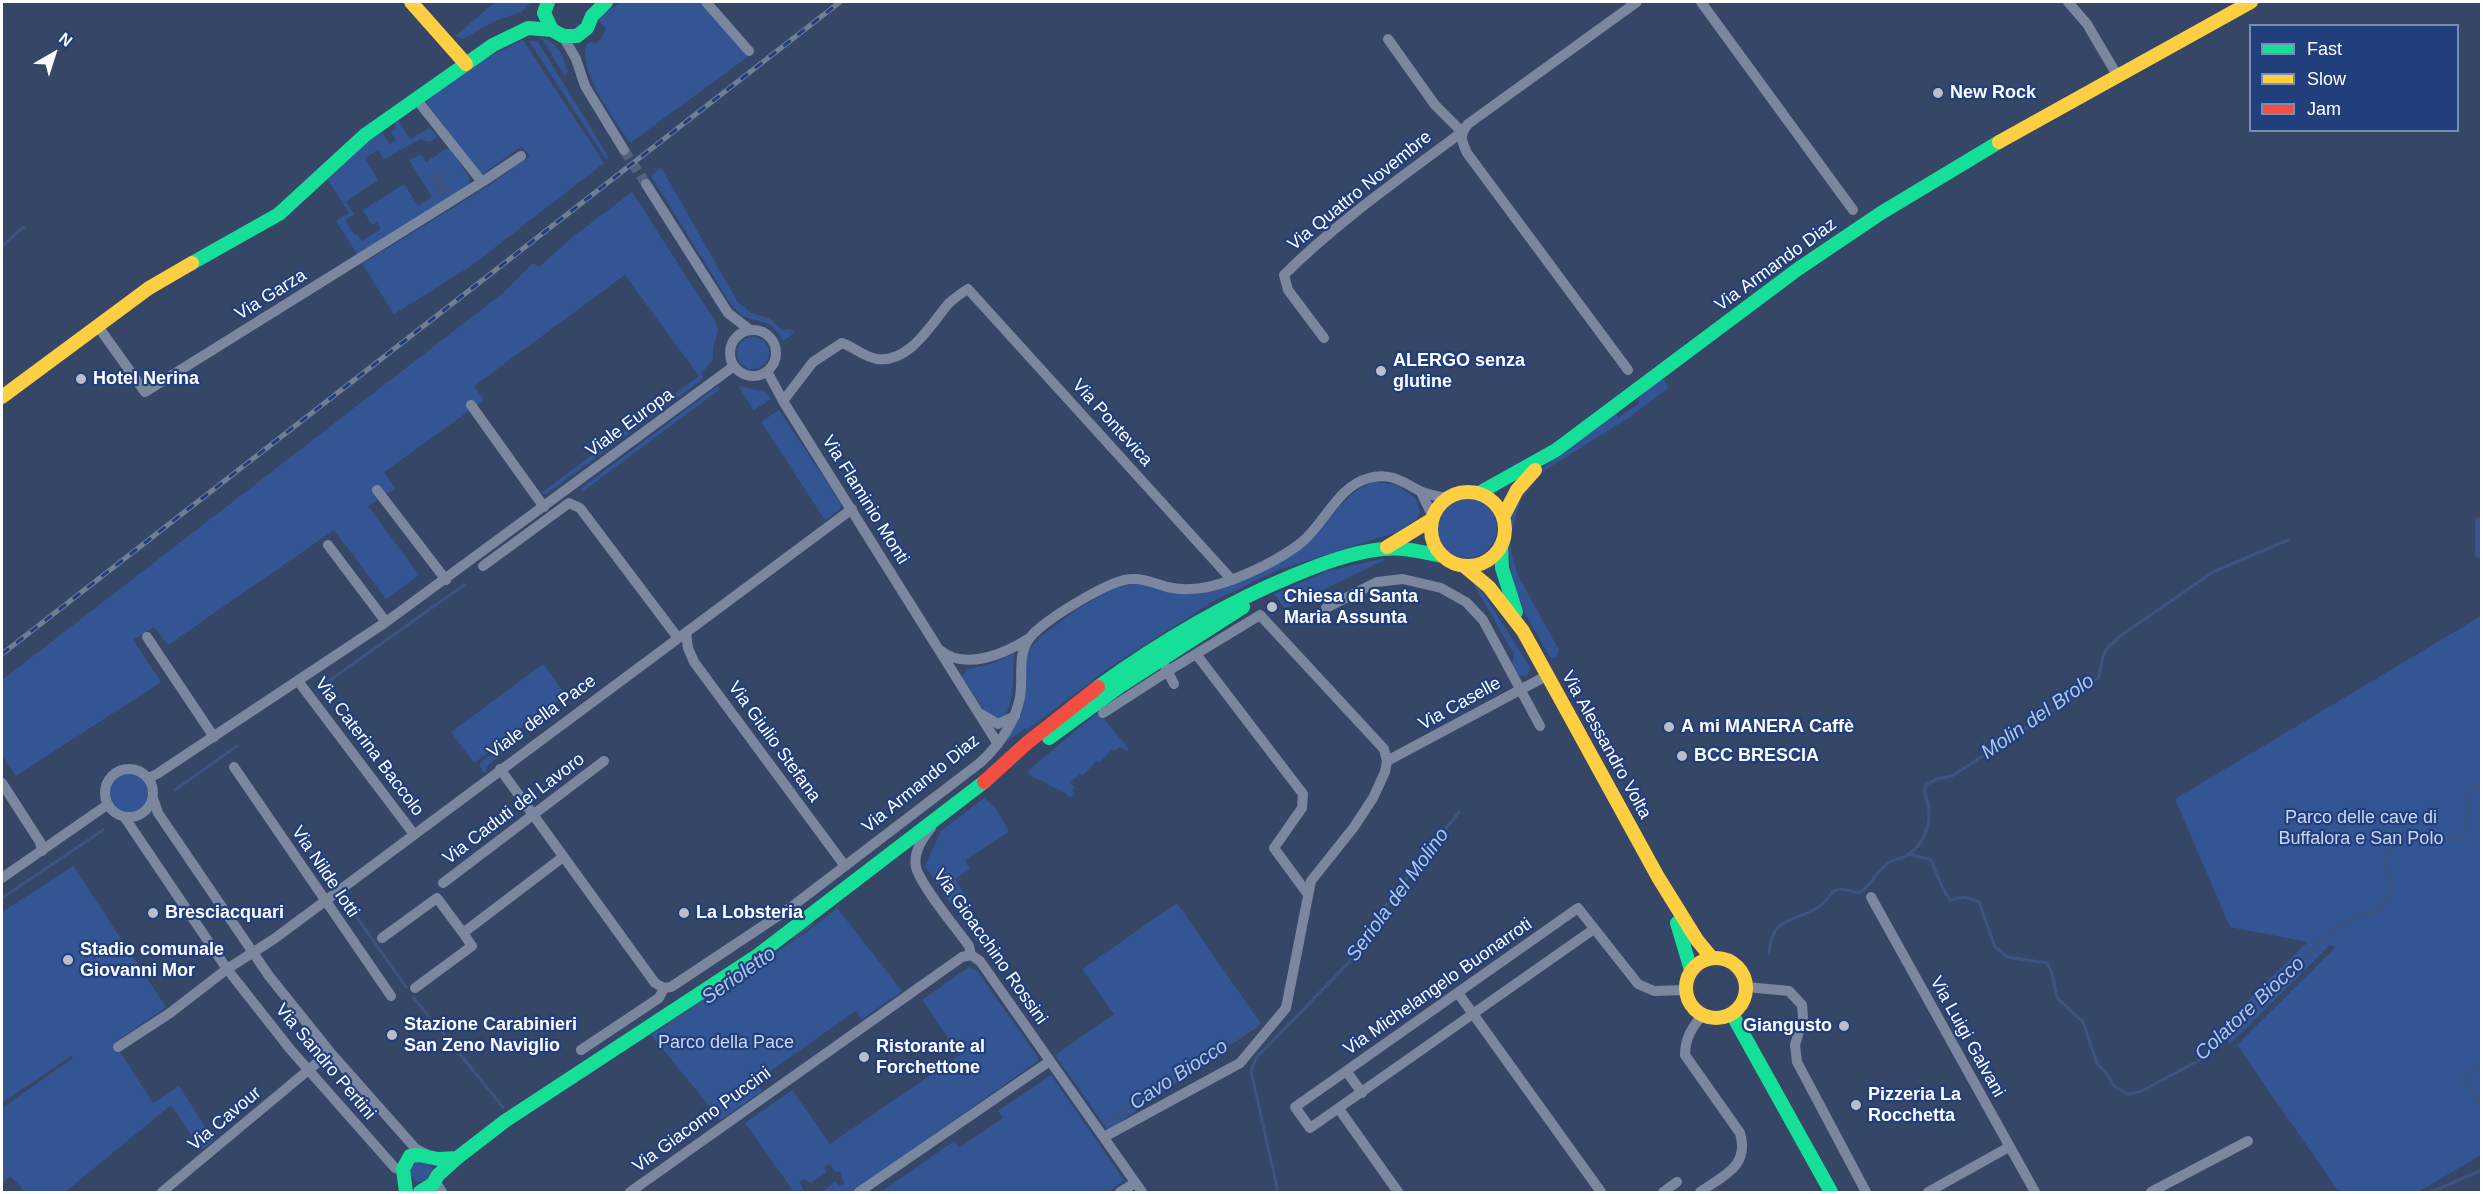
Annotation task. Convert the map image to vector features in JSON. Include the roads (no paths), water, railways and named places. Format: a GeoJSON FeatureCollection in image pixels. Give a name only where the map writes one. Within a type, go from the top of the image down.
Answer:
{"type":"FeatureCollection","features":[{"type":"Feature","properties":{"kind":"main road"},"geometry":{"type":"LineString","coordinates":[[411,2],[466,64]]}},
{"type":"Feature","properties":{"kind":"main road"},"geometry":{"type":"LineString","coordinates":[[589,2],[592,16]]}},
{"type":"Feature","properties":{"kind":"main road"},"geometry":{"type":"LineString","coordinates":[[528,28],[577,36],[583,32],[592,16],[606,2]]}},
{"type":"Feature","properties":{"kind":"main road","name":"Via Armando Diaz"},"geometry":{"type":"LineString","coordinates":[[1479,493],[1556,450],[1834,244],[1979,152],[2251,2]]}},
{"type":"Feature","properties":{"kind":"main road"},"geometry":{"type":"LineString","coordinates":[[2,396],[149,288],[279,214],[365,135],[492,45],[528,28],[546,4]]}},
{"type":"Feature","properties":{"kind":"main road"},"geometry":{"type":"LineString","coordinates":[[546,4],[545,20],[557,33]]}},
{"type":"Feature","properties":{"kind":"main road","name":"Via Armando Diaz"},"geometry":{"type":"LineString","coordinates":[[1503,517],[1517,490],[1556,450]]}},
{"type":"Feature","properties":{"kind":"main road"},"geometry":{"type":"LineString","coordinates":[[1460,492],[1479,493],[1494,502],[1503,517],[1505,531],[1501,545],[1486,561],[1464,566],[1452,563],[1442,556],[1432,540],[1432,518],[1446,498],[1460,492]]}},
{"type":"Feature","properties":{"kind":"main road","name":"Via Armando Diaz"},"geometry":{"type":"LineString","coordinates":[[432,1186],[457,1158],[533,1101],[758,955],[981,785],[991,773],[1073,704],[1173,636],[1241,597],[1296,574],[1381,549],[1407,536],[1432,518]]}},
{"type":"Feature","properties":{"kind":"main road","name":"Via Alessandro Volta"},"geometry":{"type":"LineString","coordinates":[[1501,545],[1500,556],[1504,579],[1523,631]]}},
{"type":"Feature","properties":{"kind":"main road","name":"Via Armando Diaz"},"geometry":{"type":"LineString","coordinates":[[1381,549],[1412,550],[1442,556]]}},
{"type":"Feature","properties":{"kind":"main road","name":"Via Alessandro Volta"},"geometry":{"type":"LineString","coordinates":[[1464,566],[1490,587],[1523,631],[1658,877],[1697,940],[1711,957]]}},
{"type":"Feature","properties":{"kind":"main road","name":"Via Armando Diaz"},"geometry":{"type":"LineString","coordinates":[[981,785],[995,780],[1081,712],[1159,659],[1296,574]]}},
{"type":"Feature","properties":{"kind":"main road","name":"Via Armando Diaz"},"geometry":{"type":"LineString","coordinates":[[1159,659],[1173,636]]}},
{"type":"Feature","properties":{"kind":"main road","name":"Via Alessandro Volta"},"geometry":{"type":"LineString","coordinates":[[1658,877],[1684,941],[1691,970],[1686,990]]}},
{"type":"Feature","properties":{"kind":"main road"},"geometry":{"type":"LineString","coordinates":[[1686,990],[1694,1009],[1712,1018],[1732,1014],[1743,1002],[1747,987],[1740,968],[1732,961],[1722,957],[1703,960],[1691,970]]}},
{"type":"Feature","properties":{"kind":"main road"},"geometry":{"type":"LineString","coordinates":[[1732,1014],[1831,1192]]}},
{"type":"Feature","properties":{"kind":"main road"},"geometry":{"type":"LineString","coordinates":[[430,1156],[439,1168],[432,1186],[417,1189],[404,1181],[405,1161],[413,1155],[430,1156],[457,1158]]}},
{"type":"Feature","properties":{"kind":"street"},"geometry":{"type":"LineString","coordinates":[[706,2],[749,51]]}},
{"type":"Feature","properties":{"kind":"street","name":"Via Quattro Novembre"},"geometry":{"type":"LineString","coordinates":[[1324,338],[1288,290],[1284,275],[1302,257],[1462,132],[1468,124],[1637,2]]}},
{"type":"Feature","properties":{"kind":"street"},"geometry":{"type":"LineString","coordinates":[[1701,2],[1853,210]]}},
{"type":"Feature","properties":{"kind":"street"},"geometry":{"type":"LineString","coordinates":[[2068,2],[2087,24],[2117,75]]}},
{"type":"Feature","properties":{"kind":"street"},"geometry":{"type":"LineString","coordinates":[[576,59],[583,32]]}},
{"type":"Feature","properties":{"kind":"street"},"geometry":{"type":"LineString","coordinates":[[557,33],[576,59],[585,86],[624,150]]}},
{"type":"Feature","properties":{"kind":"street","name":"Via Quattro Novembre"},"geometry":{"type":"LineString","coordinates":[[1388,39],[1435,105],[1462,132]]}},
{"type":"Feature","properties":{"kind":"street"},"geometry":{"type":"LineString","coordinates":[[417,100],[482,182]]}},
{"type":"Feature","properties":{"kind":"street","name":"Via Quattro Novembre"},"geometry":{"type":"LineString","coordinates":[[1462,132],[1461,140],[1467,153],[1628,370]]}},
{"type":"Feature","properties":{"kind":"street","name":"Via Garza"},"geometry":{"type":"LineString","coordinates":[[97,325],[145,392],[521,156]]}},
{"type":"Feature","properties":{"kind":"street"},"geometry":{"type":"LineString","coordinates":[[646,184],[728,313],[735,339],[731,350],[734,366],[738,371],[750,376],[767,371],[775,361],[773,342],[763,333],[750,330],[728,313]]}},
{"type":"Feature","properties":{"kind":"street","name":"Via Pontevica"},"geometry":{"type":"LineString","coordinates":[[783,401],[813,362],[842,343],[869,357],[879,359],[900,353],[923,335],[954,299],[968,289],[1232,580]]}},
{"type":"Feature","properties":{"kind":"street"},"geometry":{"type":"LineString","coordinates":[[735,339],[750,330]]}},
{"type":"Feature","properties":{"kind":"street","name":"Viale Europa"},"geometry":{"type":"LineString","coordinates":[[148,778],[158,774],[214,737],[446,580],[734,366]]}},
{"type":"Feature","properties":{"kind":"street","name":"Via Flaminio Monti"},"geometry":{"type":"LineString","coordinates":[[767,371],[783,401],[998,744]]}},
{"type":"Feature","properties":{"kind":"street"},"geometry":{"type":"LineString","coordinates":[[471,405],[544,507]]}},
{"type":"Feature","properties":{"kind":"street","name":"Via Armando Diaz"},"geometry":{"type":"LineString","coordinates":[[581,1050],[659,998],[664,988],[671,987],[739,944],[981,762],[998,744],[1015,716],[1020,695],[1021,658],[1031,637],[1042,627],[1119,581],[1134,579],[1187,589],[1212,586],[1232,580],[1274,560],[1301,543],[1343,494],[1358,482],[1377,476],[1391,477],[1421,492],[1446,498]]}},
{"type":"Feature","properties":{"kind":"street"},"geometry":{"type":"LineString","coordinates":[[377,490],[446,580]]}},
{"type":"Feature","properties":{"kind":"street"},"geometry":{"type":"LineString","coordinates":[[1421,492],[1432,518]]}},
{"type":"Feature","properties":{"kind":"street","name":"Via Giulio Stefana"},"geometry":{"type":"LineString","coordinates":[[483,566],[569,503],[580,507],[682,635],[694,662],[845,866]]}},
{"type":"Feature","properties":{"kind":"street","name":"Viale della Pace"},"geometry":{"type":"LineString","coordinates":[[251,952],[274,939],[413,833],[852,508]]}},
{"type":"Feature","properties":{"kind":"street"},"geometry":{"type":"LineString","coordinates":[[328,545],[386,622]]}},
{"type":"Feature","properties":{"kind":"street"},"geometry":{"type":"LineString","coordinates":[[1326,608],[1377,582],[1403,579],[1441,588],[1466,602],[1483,620],[1540,726]]}},
{"type":"Feature","properties":{"kind":"street"},"geometry":{"type":"LineString","coordinates":[[1229,634],[1234,613]]}},
{"type":"Feature","properties":{"kind":"street"},"geometry":{"type":"LineString","coordinates":[[1103,713],[1168,670],[1260,615],[1384,749],[1387,761],[1373,798],[1354,827],[1311,881],[1286,1008],[1272,1027],[1240,1063],[1104,1137]]}},
{"type":"Feature","properties":{"kind":"street"},"geometry":{"type":"LineString","coordinates":[[147,637],[214,737]]}},
{"type":"Feature","properties":{"kind":"street"},"geometry":{"type":"LineString","coordinates":[[936,646],[947,656],[962,660],[978,659],[1012,647],[1031,637]]}},
{"type":"Feature","properties":{"kind":"street"},"geometry":{"type":"LineString","coordinates":[[1012,647],[1021,658]]}},
{"type":"Feature","properties":{"kind":"street"},"geometry":{"type":"LineString","coordinates":[[1196,654],[1303,794],[1302,808],[1274,848],[1307,893]]}},
{"type":"Feature","properties":{"kind":"street"},"geometry":{"type":"LineString","coordinates":[[1159,659],[1168,670],[1174,684]]}},
{"type":"Feature","properties":{"kind":"street"},"geometry":{"type":"LineString","coordinates":[[956,679],[955,669],[962,660]]}},
{"type":"Feature","properties":{"kind":"street","name":"Via Caselle"},"geometry":{"type":"LineString","coordinates":[[1387,761],[1548,675]]}},
{"type":"Feature","properties":{"kind":"street","name":"Via Caterina Baccolo"},"geometry":{"type":"LineString","coordinates":[[298,681],[413,833]]}},
{"type":"Feature","properties":{"kind":"street"},"geometry":{"type":"LineString","coordinates":[[978,712],[998,724],[1015,716]]}},
{"type":"Feature","properties":{"kind":"street","name":"Via Caduti del Lavoro"},"geometry":{"type":"LineString","coordinates":[[443,883],[604,761]]}},
{"type":"Feature","properties":{"kind":"street","name":"Via Nilde Iotti"},"geometry":{"type":"LineString","coordinates":[[234,767],[391,996]]}},
{"type":"Feature","properties":{"kind":"street"},"geometry":{"type":"LineString","coordinates":[[128,769],[139,771],[148,778],[153,788],[153,798],[148,809],[143,813],[126,818],[115,814],[107,805],[104,793],[107,781],[116,772],[128,769]]}},
{"type":"Feature","properties":{"kind":"street","name":"Via Caduti del Lavoro"},"geometry":{"type":"LineString","coordinates":[[500,769],[656,983],[664,988]]}},
{"type":"Feature","properties":{"kind":"street"},"geometry":{"type":"LineString","coordinates":[[2,783],[40,842],[42,851]]}},
{"type":"Feature","properties":{"kind":"street","name":"Via Sandro Pertini"},"geometry":{"type":"LineString","coordinates":[[153,798],[158,813],[251,952],[330,1052],[416,1149],[430,1156]]}},
{"type":"Feature","properties":{"kind":"street"},"geometry":{"type":"LineString","coordinates":[[2,878],[107,805]]}},
{"type":"Feature","properties":{"kind":"street","name":"Via Sandro Pertini"},"geometry":{"type":"LineString","coordinates":[[126,818],[227,969],[404,1181]]}},
{"type":"Feature","properties":{"kind":"street","name":"Via Gioacchino Rossini"},"geometry":{"type":"LineString","coordinates":[[939,818],[922,840],[916,855],[916,867],[923,881],[969,946],[971,955],[980,961],[1142,1192]]}},
{"type":"Feature","properties":{"kind":"street"},"geometry":{"type":"LineString","coordinates":[[463,933],[563,857]]}},
{"type":"Feature","properties":{"kind":"street","name":"Via Luigi Galvani"},"geometry":{"type":"LineString","coordinates":[[1871,897],[2035,1192]]}},
{"type":"Feature","properties":{"kind":"street"},"geometry":{"type":"LineString","coordinates":[[382,938],[437,898],[472,946],[415,988]]}},
{"type":"Feature","properties":{"kind":"street","name":"Via Michelangelo Buonarroti"},"geometry":{"type":"LineString","coordinates":[[1339,1109],[1310,1128],[1295,1107],[1578,908],[1638,984],[1654,991],[1686,990]]}},
{"type":"Feature","properties":{"kind":"street"},"geometry":{"type":"LineString","coordinates":[[1398,1192],[1339,1109],[1594,929]]}},
{"type":"Feature","properties":{"kind":"street"},"geometry":{"type":"LineString","coordinates":[[118,1047],[170,1013],[251,952]]}},
{"type":"Feature","properties":{"kind":"street","name":"Via Giacomo Puccini"},"geometry":{"type":"LineString","coordinates":[[630,1192],[962,957],[971,955]]}},
{"type":"Feature","properties":{"kind":"street"},"geometry":{"type":"LineString","coordinates":[[1747,987],[1789,991],[1802,1005],[1803,1018],[1795,1045],[1797,1062],[1866,1192]]}},
{"type":"Feature","properties":{"kind":"street"},"geometry":{"type":"LineString","coordinates":[[1458,993],[1602,1192]]}},
{"type":"Feature","properties":{"kind":"street"},"geometry":{"type":"LineString","coordinates":[[1700,1192],[1734,1168],[1742,1158],[1744,1145],[1740,1133],[1685,1055],[1685,1044],[1690,1031],[1702,1015]]}},
{"type":"Feature","properties":{"kind":"street","name":"Via Cavour"},"geometry":{"type":"LineString","coordinates":[[162,1192],[330,1052]]}},
{"type":"Feature","properties":{"kind":"street"},"geometry":{"type":"LineString","coordinates":[[860,1192],[1050,1061]]}},
{"type":"Feature","properties":{"kind":"street"},"geometry":{"type":"LineString","coordinates":[[1347,1072],[1362,1093]]}},
{"type":"Feature","properties":{"kind":"street"},"geometry":{"type":"LineString","coordinates":[[2151,1192],[2248,1141]]}},
{"type":"Feature","properties":{"kind":"street"},"geometry":{"type":"LineString","coordinates":[[1928,1192],[2009,1147]]}},
{"type":"Feature","properties":{"kind":"street"},"geometry":{"type":"LineString","coordinates":[[1663,1192],[1677,1182]]}},
{"type":"Feature","properties":{"kind":"street"},"geometry":{"type":"LineString","coordinates":[[1120,1192],[1135,1183]]}},
{"type":"Feature","properties":{"kind":"waterway"},"geometry":{"type":"LineString","coordinates":[[2,246],[24,227]]}},
{"type":"Feature","properties":{"kind":"waterway","name":"Molin del Brolo"},"geometry":{"type":"LineString","coordinates":[[1769,954],[1773,934],[1783,924],[1822,905],[1835,890],[1859,893],[1888,863],[1907,856],[1916,848],[1928,826],[1929,809],[1924,792],[1926,785],[1937,779],[1952,776],[2087,688],[2099,677],[2103,656],[2108,647],[2123,634],[2213,572],[2288,540]]}},
{"type":"Feature","properties":{"kind":"waterway"},"geometry":{"type":"LineString","coordinates":[[316,690],[464,585]]}},
{"type":"Feature","properties":{"kind":"waterway","name":"Serioletto"},"geometry":{"type":"LineString","coordinates":[[175,790],[237,746]]}},
{"type":"Feature","properties":{"kind":"waterway","name":"Colatore Biocco"},"geometry":{"type":"LineString","coordinates":[[1909,854],[1931,860],[1950,900],[1964,897],[1979,902],[1995,947],[2007,957],[2047,963],[2052,973],[2057,998],[2083,1022],[2097,1063],[2114,1086],[2127,1094],[2140,1092],[2205,1057],[2270,996],[2323,938],[2351,919],[2376,911],[2387,898],[2391,882],[2386,867],[2388,852],[2399,843],[2447,840],[2464,835],[2469,788],[2478,785],[2482,787]]}},
{"type":"Feature","properties":{"kind":"waterway","name":"Seriola del Molino"},"geometry":{"type":"LineString","coordinates":[[1278,1192],[1251,1071],[1256,1058],[1362,949],[1373,924],[1392,897],[1459,812]]}},
{"type":"Feature","properties":{"kind":"waterway","name":"Serioletto"},"geometry":{"type":"LineString","coordinates":[[2,898],[103,830]]}},
{"type":"Feature","properties":{"kind":"waterway","name":"Serioletto"},"geometry":{"type":"LineString","coordinates":[[302,838],[330,878]]}},
{"type":"Feature","properties":{"kind":"waterway","name":"Serioletto"},"geometry":{"type":"LineString","coordinates":[[344,899],[406,987]]}},
{"type":"Feature","properties":{"kind":"waterway","name":"Serioletto"},"geometry":{"type":"LineString","coordinates":[[794,937],[812,924]]}},
{"type":"Feature","properties":{"kind":"waterway","name":"Serioletto"},"geometry":{"type":"LineString","coordinates":[[413,997],[503,1107]]}},
{"type":"Feature","properties":{"kind":"waterway","name":"Serioletto"},"geometry":{"type":"LineString","coordinates":[[666,1027],[707,997]]}},
{"type":"Feature","properties":{"kind":"waterway","name":"Cavo Biocco"},"geometry":{"type":"LineString","coordinates":[[1104,1124],[1255,1027]]}},
{"type":"Feature","properties":{"kind":"waterway"},"geometry":{"type":"LineString","coordinates":[[2482,1064],[2462,1076],[2482,1108]]}},
{"type":"Feature","properties":{"kind":"waterway"},"geometry":{"type":"LineString","coordinates":[[2431,1192],[2482,1170]]}},
{"type":"Feature","properties":{"kind":"tunnel"},"geometry":{"type":"LineString","coordinates":[[624,150],[646,184]]}},
{"type":"Feature","properties":{"kind":"railway"},"geometry":{"type":"LineString","coordinates":[[2,654],[840,2]]}},
{"type":"Feature","properties":{"kind":"place","name":"New Rock"},"geometry":{"type":"Point","coordinates":[1938,93]}},
{"type":"Feature","properties":{"kind":"place","name":"ALERGO senza glutine"},"geometry":{"type":"Point","coordinates":[1381,371]}},
{"type":"Feature","properties":{"kind":"place","name":"Hotel Nerina"},"geometry":{"type":"Point","coordinates":[81,379]}},
{"type":"Feature","properties":{"kind":"place","name":"Chiesa di Santa Maria Assunta"},"geometry":{"type":"Point","coordinates":[1272,607]}},
{"type":"Feature","properties":{"kind":"place","name":"A mi MANERA Caffè"},"geometry":{"type":"Point","coordinates":[1669,727]}},
{"type":"Feature","properties":{"kind":"place","name":"BCC BRESCIA"},"geometry":{"type":"Point","coordinates":[1682,756]}},
{"type":"Feature","properties":{"kind":"place","name":"Bresciacquari"},"geometry":{"type":"Point","coordinates":[153,913]}},
{"type":"Feature","properties":{"kind":"place","name":"La Lobsteria"},"geometry":{"type":"Point","coordinates":[684,913]}},
{"type":"Feature","properties":{"kind":"place","name":"Stadio comunale Giovanni Mor"},"geometry":{"type":"Point","coordinates":[68,960]}},
{"type":"Feature","properties":{"kind":"place","name":"Giangusto"},"geometry":{"type":"Point","coordinates":[1844,1026]}},
{"type":"Feature","properties":{"kind":"place","name":"Stazione Carabinieri San Zeno Naviglio"},"geometry":{"type":"Point","coordinates":[392,1035]}},
{"type":"Feature","properties":{"kind":"place","name":"Ristorante al Forchettone"},"geometry":{"type":"Point","coordinates":[864,1057]}},
{"type":"Feature","properties":{"kind":"place","name":"Pizzeria La Rocchetta"},"geometry":{"type":"Point","coordinates":[1856,1105]}},
{"type":"Feature","properties":{"kind":"park label","name":"Parco delle cave di Buffalora e San Polo"},"geometry":{"type":"Point","coordinates":[2361,828]}},
{"type":"Feature","properties":{"kind":"park label","name":"Parco della Pace"},"geometry":{"type":"Point","coordinates":[726,1043]}}]}
